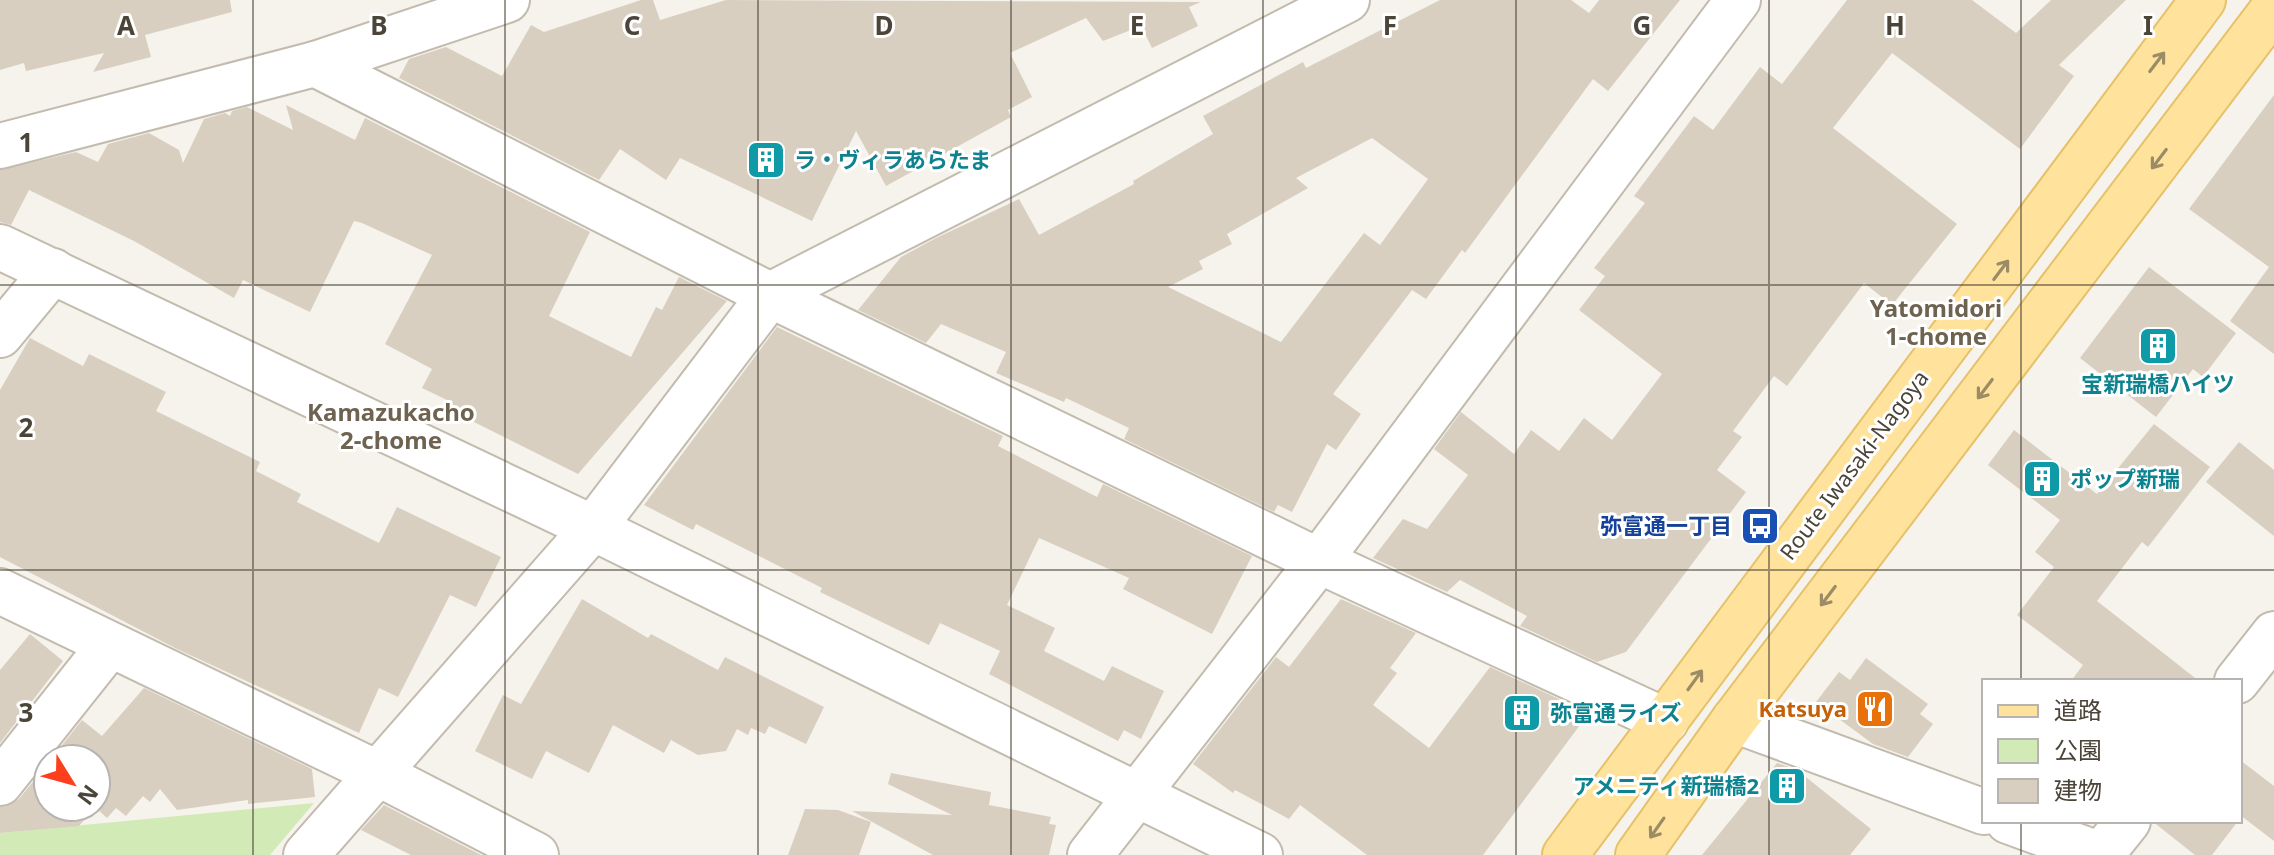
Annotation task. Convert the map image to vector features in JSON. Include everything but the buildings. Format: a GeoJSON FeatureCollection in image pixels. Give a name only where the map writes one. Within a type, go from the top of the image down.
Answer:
{"type":"FeatureCollection","features":[{"type":"Feature","properties":{"kind":"main road","name":"Route Iwasaki-Nagoya"},"geometry":{"type":"LineString","coordinates":[[1565,855],[2203,0]]}},
{"type":"Feature","properties":{"kind":"main road"},"geometry":{"type":"LineString","coordinates":[[1638,855],[1734,720],[2274,8]]}},
{"type":"Feature","properties":{"kind":"street"},"geometry":{"type":"LineString","coordinates":[[0,146],[315,64],[507,0]]}},
{"type":"Feature","properties":{"kind":"street"},"geometry":{"type":"LineString","coordinates":[[306,855],[375,772],[593,528],[770,295],[1347,0]]}},
{"type":"Feature","properties":{"kind":"street"},"geometry":{"type":"LineString","coordinates":[[1090,855],[1319,561],[1731,2]]}},
{"type":"Feature","properties":{"kind":"street"},"geometry":{"type":"LineString","coordinates":[[315,64],[770,295],[1319,561],[1666,721]]}},
{"type":"Feature","properties":{"kind":"street"},"geometry":{"type":"LineString","coordinates":[[0,247],[593,528],[1260,855]]}},
{"type":"Feature","properties":{"kind":"street"},"geometry":{"type":"LineString","coordinates":[[0,335],[53,271]]}},
{"type":"Feature","properties":{"kind":"street"},"geometry":{"type":"LineString","coordinates":[[0,591],[375,772],[536,855]]}},
{"type":"Feature","properties":{"kind":"street"},"geometry":{"type":"LineString","coordinates":[[2239,679],[2274,634]]}},
{"type":"Feature","properties":{"kind":"street"},"geometry":{"type":"LineString","coordinates":[[0,783],[109,646]]}},
{"type":"Feature","properties":{"kind":"street"},"geometry":{"type":"LineString","coordinates":[[1734,720],[1982,811]]}},
{"type":"Feature","properties":{"kind":"street"},"geometry":{"type":"LineString","coordinates":[[2013,823],[2101,855],[2126,823]]}},
{"type":"Feature","properties":{"kind":"green space"},"geometry":{"type":"Polygon","coordinates":[[[314,803],[270,855],[0,855],[0,833],[314,803]]]}},
{"type":"Feature","properties":{"kind":"place","name":"ラ・ヴィラあらたま"},"geometry":{"type":"Point","coordinates":[766,160]}},
{"type":"Feature","properties":{"kind":"place","name":"宝新瑞橋ハイツ"},"geometry":{"type":"Point","coordinates":[2158,346]}},
{"type":"Feature","properties":{"kind":"place","name":"ポップ新瑞"},"geometry":{"type":"Point","coordinates":[2042,479]}},
{"type":"Feature","properties":{"kind":"place","name":"弥富通一丁目"},"geometry":{"type":"Point","coordinates":[1760,526]}},
{"type":"Feature","properties":{"kind":"place","name":"Katsuya"},"geometry":{"type":"Point","coordinates":[1875,709]}},
{"type":"Feature","properties":{"kind":"place","name":"弥富通ライズ"},"geometry":{"type":"Point","coordinates":[1522,713]}},
{"type":"Feature","properties":{"kind":"place","name":"アメニティ新瑞橋2"},"geometry":{"type":"Point","coordinates":[1787,786]}},
{"type":"Feature","properties":{"kind":"district","name":"Yatomidori 1-chome"},"geometry":{"type":"Point","coordinates":[1936,323]}},
{"type":"Feature","properties":{"kind":"district","name":"Kamazukacho 2-chome"},"geometry":{"type":"Point","coordinates":[391,427]}}]}
